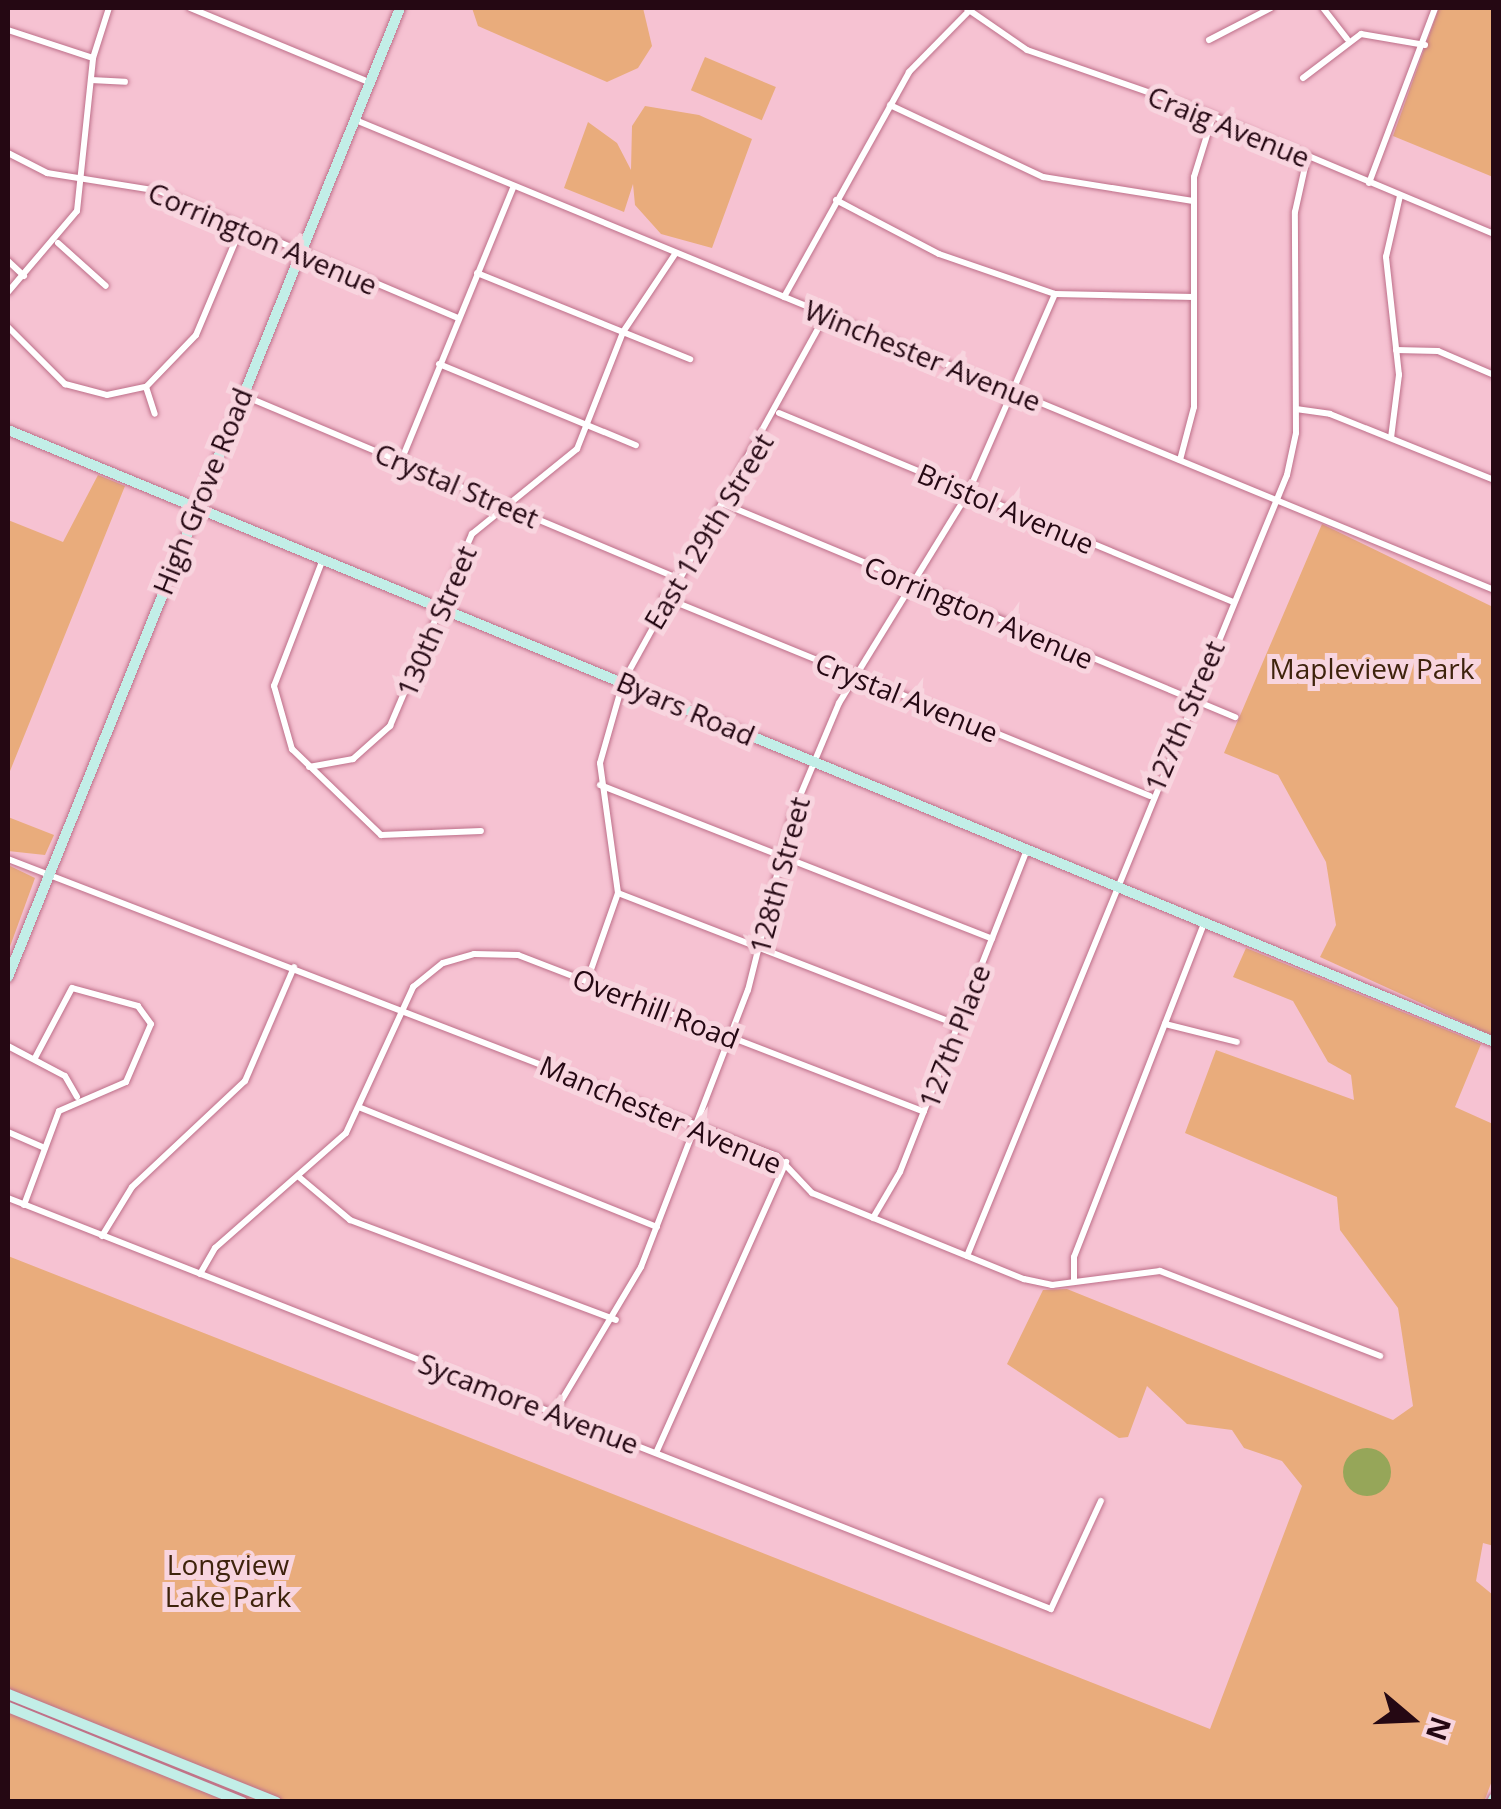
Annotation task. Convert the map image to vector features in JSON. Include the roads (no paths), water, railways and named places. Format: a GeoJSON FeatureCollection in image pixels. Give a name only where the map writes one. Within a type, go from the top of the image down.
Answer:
{"type":"FeatureCollection","features":[{"type":"Feature","properties":{"kind":"street"},"geometry":{"type":"LineString","coordinates":[[8,292],[58,243],[85,178],[92,58],[108,8]]}},
{"type":"Feature","properties":{"kind":"street"},"geometry":{"type":"LineString","coordinates":[[190,8],[369,82]]}},
{"type":"Feature","properties":{"kind":"street","name":"High Grove Road"},"geometry":{"type":"LineString","coordinates":[[8,977],[400,8]]}},
{"type":"Feature","properties":{"kind":"street"},"geometry":{"type":"LineString","coordinates":[[1210,40],[1271,8]]}},
{"type":"Feature","properties":{"kind":"street"},"geometry":{"type":"LineString","coordinates":[[1323,8],[1348,39]]}},
{"type":"Feature","properties":{"kind":"street"},"geometry":{"type":"LineString","coordinates":[[1369,184],[1425,45],[1435,8]]}},
{"type":"Feature","properties":{"kind":"street"},"geometry":{"type":"LineString","coordinates":[[784,298],[922,54],[969,9]]}},
{"type":"Feature","properties":{"kind":"street","name":"Craig Avenue"},"geometry":{"type":"LineString","coordinates":[[969,9],[1027,50],[1213,116],[1494,234]]}},
{"type":"Feature","properties":{"kind":"street"},"geometry":{"type":"LineString","coordinates":[[8,30],[92,58]]}},
{"type":"Feature","properties":{"kind":"street"},"geometry":{"type":"LineString","coordinates":[[1303,78],[1348,39],[1384,32],[1425,45]]}},
{"type":"Feature","properties":{"kind":"street"},"geometry":{"type":"LineString","coordinates":[[91,80],[125,82]]}},
{"type":"Feature","properties":{"kind":"street"},"geometry":{"type":"LineString","coordinates":[[890,105],[1043,177],[1193,200]]}},
{"type":"Feature","properties":{"kind":"street"},"geometry":{"type":"LineString","coordinates":[[1180,460],[1194,407],[1193,200],[1213,116]]}},
{"type":"Feature","properties":{"kind":"street","name":"Winchester Avenue"},"geometry":{"type":"LineString","coordinates":[[354,119],[825,317],[1494,590]]}},
{"type":"Feature","properties":{"kind":"street","name":"Corrington Avenue"},"geometry":{"type":"LineString","coordinates":[[8,153],[29,167],[159,191],[298,254],[458,318]]}},
{"type":"Feature","properties":{"kind":"street","name":"127th Street"},"geometry":{"type":"LineString","coordinates":[[967,1256],[1150,796],[1278,501],[1296,409],[1295,212],[1307,158]]}},
{"type":"Feature","properties":{"kind":"street"},"geometry":{"type":"LineString","coordinates":[[402,462],[513,188]]}},
{"type":"Feature","properties":{"kind":"street"},"geometry":{"type":"LineString","coordinates":[[1391,438],[1396,350],[1386,257],[1400,196]]}},
{"type":"Feature","properties":{"kind":"street"},"geometry":{"type":"LineString","coordinates":[[836,200],[940,254],[1055,294],[1194,297]]}},
{"type":"Feature","properties":{"kind":"street"},"geometry":{"type":"LineString","coordinates":[[8,327],[65,384],[107,395],[146,387],[196,335],[241,228]]}},
{"type":"Feature","properties":{"kind":"street"},"geometry":{"type":"LineString","coordinates":[[58,243],[106,286]]}},
{"type":"Feature","properties":{"kind":"street","name":"130th Street"},"geometry":{"type":"LineString","coordinates":[[308,767],[353,759],[382,738],[472,534],[570,456],[588,426],[623,332],[674,254]]}},
{"type":"Feature","properties":{"kind":"street"},"geometry":{"type":"LineString","coordinates":[[8,261],[24,276]]}},
{"type":"Feature","properties":{"kind":"street"},"geometry":{"type":"LineString","coordinates":[[477,273],[690,358]]}},
{"type":"Feature","properties":{"kind":"street","name":"128th Street"},"geometry":{"type":"LineString","coordinates":[[553,1413],[616,1320],[657,1227],[731,1037],[759,948],[779,855],[853,675],[915,585],[968,494],[1055,294]]}},
{"type":"Feature","properties":{"kind":"street","name":"East 129th Street"},"geometry":{"type":"LineString","coordinates":[[587,981],[618,893],[600,785],[623,682],[674,577],[779,413],[825,317]]}},
{"type":"Feature","properties":{"kind":"street"},"geometry":{"type":"LineString","coordinates":[[1396,350],[1438,351],[1494,375]]}},
{"type":"Feature","properties":{"kind":"street"},"geometry":{"type":"LineString","coordinates":[[439,364],[636,445]]}},
{"type":"Feature","properties":{"kind":"street"},"geometry":{"type":"LineString","coordinates":[[146,387],[155,414]]}},
{"type":"Feature","properties":{"kind":"street","name":"Crystal Street"},"geometry":{"type":"LineString","coordinates":[[241,394],[674,577]]}},
{"type":"Feature","properties":{"kind":"street"},"geometry":{"type":"LineString","coordinates":[[1296,409],[1391,438],[1494,480]]}},
{"type":"Feature","properties":{"kind":"street","name":"Bristol Avenue"},"geometry":{"type":"LineString","coordinates":[[779,413],[1233,602]]}},
{"type":"Feature","properties":{"kind":"street","name":"Byars Road"},"geometry":{"type":"LineString","coordinates":[[8,430],[1494,1042]]}},
{"type":"Feature","properties":{"kind":"street","name":"Corrington Avenue"},"geometry":{"type":"LineString","coordinates":[[724,504],[1235,717]]}},
{"type":"Feature","properties":{"kind":"street"},"geometry":{"type":"LineString","coordinates":[[323,558],[274,686],[281,730],[308,767],[381,835],[480,831]]}},
{"type":"Feature","properties":{"kind":"street","name":"Crystal Avenue"},"geometry":{"type":"LineString","coordinates":[[663,597],[1150,796]]}},
{"type":"Feature","properties":{"kind":"street"},"geometry":{"type":"LineString","coordinates":[[600,785],[992,939]]}},
{"type":"Feature","properties":{"kind":"street","name":"127th Place"},"geometry":{"type":"LineString","coordinates":[[872,1218],[924,1112],[1027,849]]}},
{"type":"Feature","properties":{"kind":"street","name":"Manchester Avenue"},"geometry":{"type":"LineString","coordinates":[[8,859],[50,870],[786,1162],[812,1194],[1037,1283],[1160,1271],[1380,1356]]}},
{"type":"Feature","properties":{"kind":"street"},"geometry":{"type":"LineString","coordinates":[[618,893],[959,1026]]}},
{"type":"Feature","properties":{"kind":"street"},"geometry":{"type":"LineString","coordinates":[[1074,1280],[1074,1257],[1204,922]]}},
{"type":"Feature","properties":{"kind":"street","name":"Overhill Road"},"geometry":{"type":"LineString","coordinates":[[200,1274],[215,1248],[300,1177],[361,1108],[403,1010],[426,973],[474,954],[518,955],[924,1112]]}},
{"type":"Feature","properties":{"kind":"street"},"geometry":{"type":"LineString","coordinates":[[102,1236],[132,1187],[245,1080],[294,966]]}},
{"type":"Feature","properties":{"kind":"street"},"geometry":{"type":"LineString","coordinates":[[24,1205],[59,1111],[77,1097],[111,1091],[134,1072],[152,1036],[143,1010],[72,988],[35,1058]]}},
{"type":"Feature","properties":{"kind":"street"},"geometry":{"type":"LineString","coordinates":[[1164,1024],[1237,1042]]}},
{"type":"Feature","properties":{"kind":"street"},"geometry":{"type":"LineString","coordinates":[[8,1046],[65,1076],[77,1097]]}},
{"type":"Feature","properties":{"kind":"street"},"geometry":{"type":"LineString","coordinates":[[361,1108],[657,1227]]}},
{"type":"Feature","properties":{"kind":"street"},"geometry":{"type":"LineString","coordinates":[[8,1132],[46,1148]]}},
{"type":"Feature","properties":{"kind":"street"},"geometry":{"type":"LineString","coordinates":[[656,1453],[710,1349],[786,1162]]}},
{"type":"Feature","properties":{"kind":"street"},"geometry":{"type":"LineString","coordinates":[[300,1177],[350,1220],[616,1320]]}},
{"type":"Feature","properties":{"kind":"street","name":"Sycamore Avenue"},"geometry":{"type":"LineString","coordinates":[[8,1198],[1051,1609],[1100,1501]]}},
{"type":"Feature","properties":{"kind":"street"},"geometry":{"type":"LineString","coordinates":[[8,1694],[276,1802]]}},
{"type":"Feature","properties":{"kind":"street"},"geometry":{"type":"LineString","coordinates":[[8,1707],[242,1802]]}},
{"type":"Feature","properties":{"kind":"park label","name":"Mapleview Park"},"geometry":{"type":"Point","coordinates":[1372,668]}},
{"type":"Feature","properties":{"kind":"park label","name":"Longview Lake Park"},"geometry":{"type":"Point","coordinates":[228,1580]}}]}
